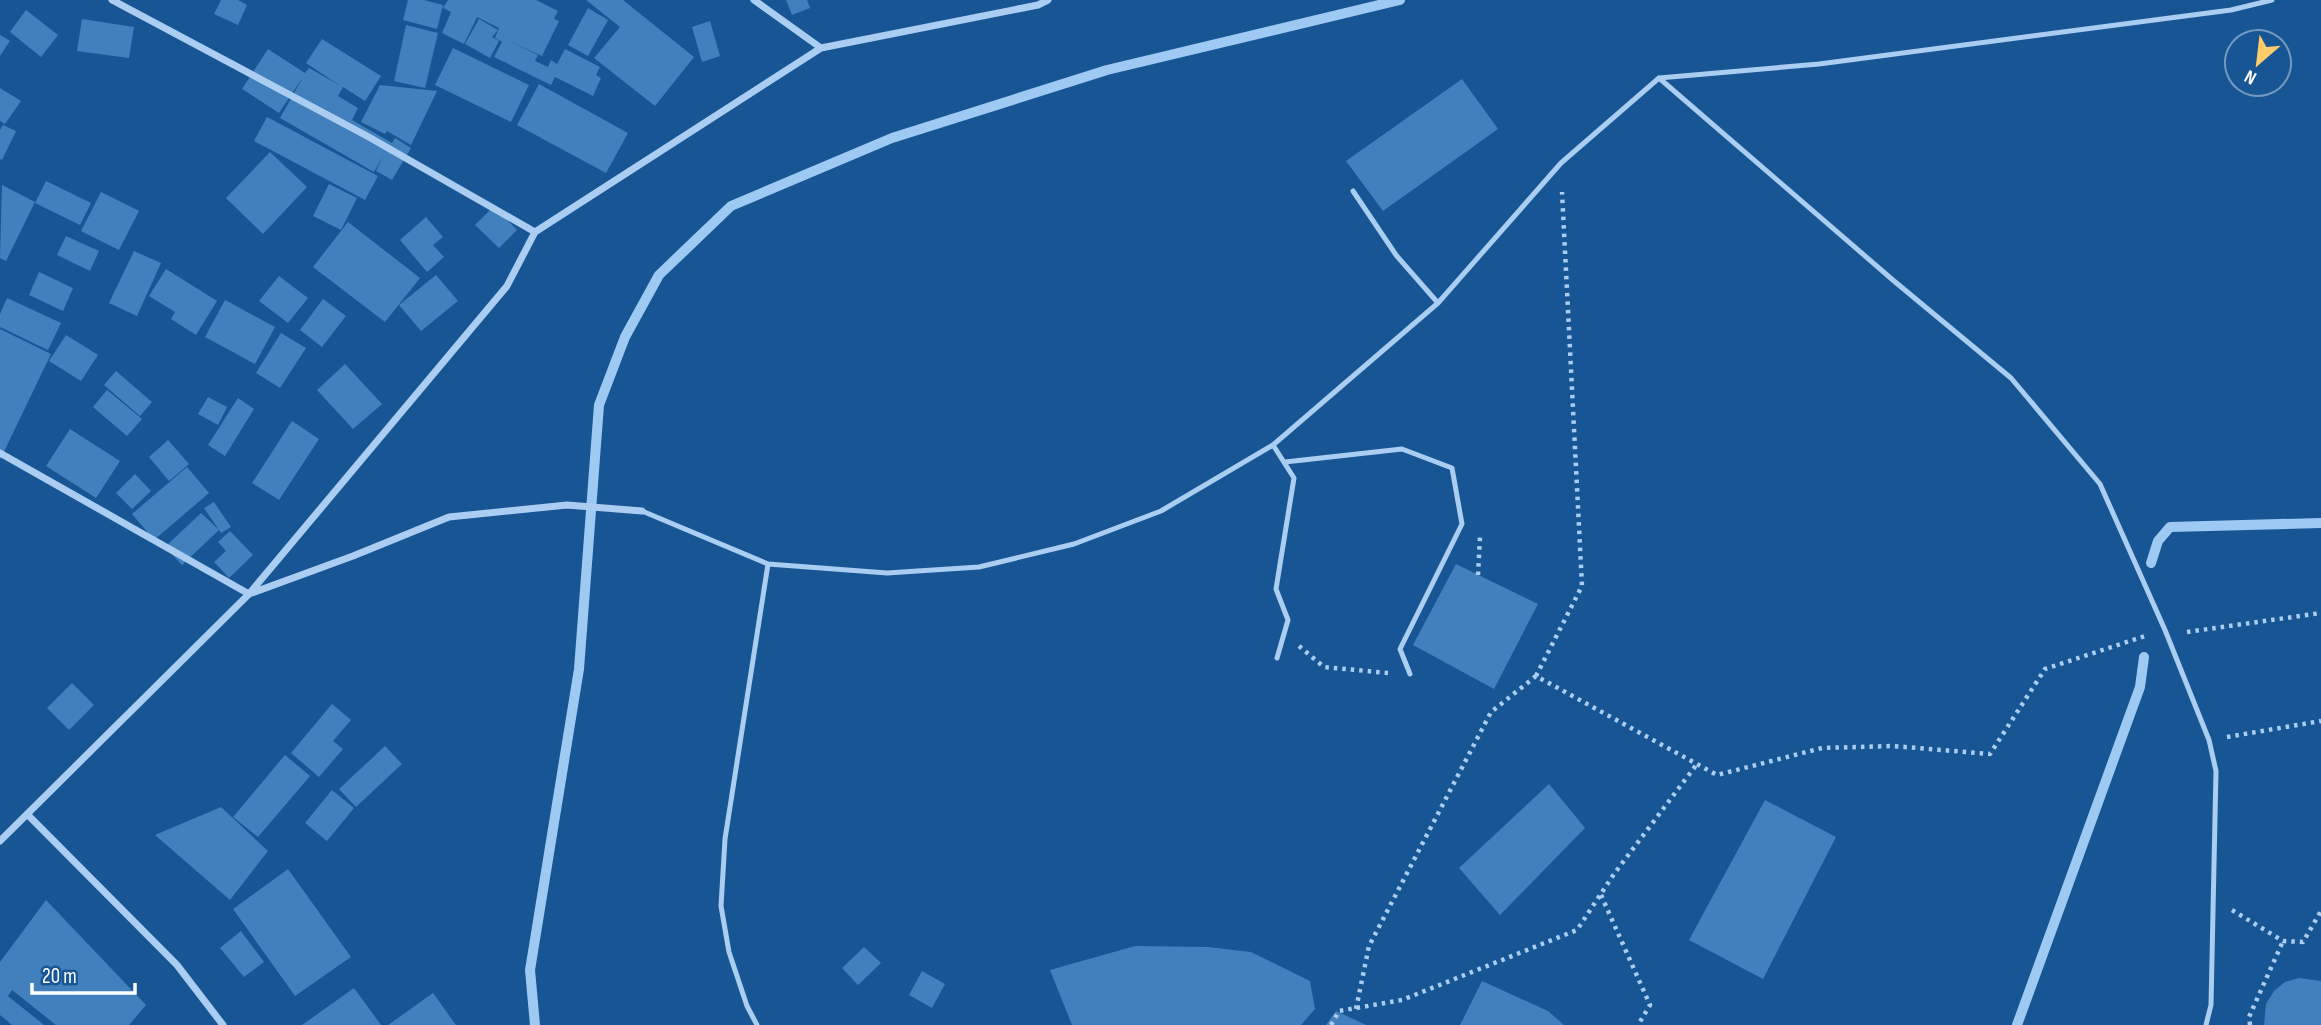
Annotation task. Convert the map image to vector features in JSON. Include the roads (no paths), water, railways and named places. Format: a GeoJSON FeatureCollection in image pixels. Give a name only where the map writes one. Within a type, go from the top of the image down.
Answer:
{"type":"FeatureCollection","features":[{"type":"Feature","properties":{"kind":"street"},"geometry":{"type":"LineString","coordinates":[[112,0],[366,136],[535,232]]}},
{"type":"Feature","properties":{"kind":"street"},"geometry":{"type":"LineString","coordinates":[[754,0],[821,48]]}},
{"type":"Feature","properties":{"kind":"street"},"geometry":{"type":"LineString","coordinates":[[0,841],[249,594],[507,286],[535,232],[821,48],[1038,5],[1048,0]]}},
{"type":"Feature","properties":{"kind":"street"},"geometry":{"type":"LineString","coordinates":[[0,453],[249,594],[449,517],[567,505],[642,511]]}},
{"type":"Feature","properties":{"kind":"street"},"geometry":{"type":"LineString","coordinates":[[27,814],[177,965],[223,1025]]}},
{"type":"Feature","properties":{"kind":"lane"},"geometry":{"type":"LineString","coordinates":[[642,511],[768,564],[887,573],[991,564],[1074,544],[1161,511],[1273,445],[1438,303],[1561,163],[1660,78],[1832,62],[2231,10],[2272,0]]}},
{"type":"Feature","properties":{"kind":"lane"},"geometry":{"type":"LineString","coordinates":[[1660,78],[1894,281],[2011,378],[2099,484],[2165,629],[2208,740],[2216,771],[2211,1005],[2206,1025]]}},
{"type":"Feature","properties":{"kind":"lane"},"geometry":{"type":"LineString","coordinates":[[1353,191],[1396,255],[1438,303]]}},
{"type":"Feature","properties":{"kind":"lane"},"geometry":{"type":"LineString","coordinates":[[1273,445],[1294,478],[1276,589],[1288,620],[1277,658]]}},
{"type":"Feature","properties":{"kind":"lane"},"geometry":{"type":"LineString","coordinates":[[1284,462],[1402,449],[1452,468],[1462,524],[1400,649],[1409,674]]}},
{"type":"Feature","properties":{"kind":"lane"},"geometry":{"type":"LineString","coordinates":[[757,1025],[747,1006],[729,951],[721,906],[725,839],[768,564]]}},
{"type":"Feature","properties":{"kind":"waterway"},"geometry":{"type":"LineString","coordinates":[[535,1025],[530,970],[579,669],[599,405],[625,337],[659,275],[731,206],[892,138],[1107,70],[1400,0]]}},
{"type":"Feature","properties":{"kind":"waterway"},"geometry":{"type":"LineString","coordinates":[[2151,563],[2158,541],[2170,527],[2321,523]]}},
{"type":"Feature","properties":{"kind":"waterway"},"geometry":{"type":"LineString","coordinates":[[2017,1025],[2140,687],[2144,657]]}}]}
